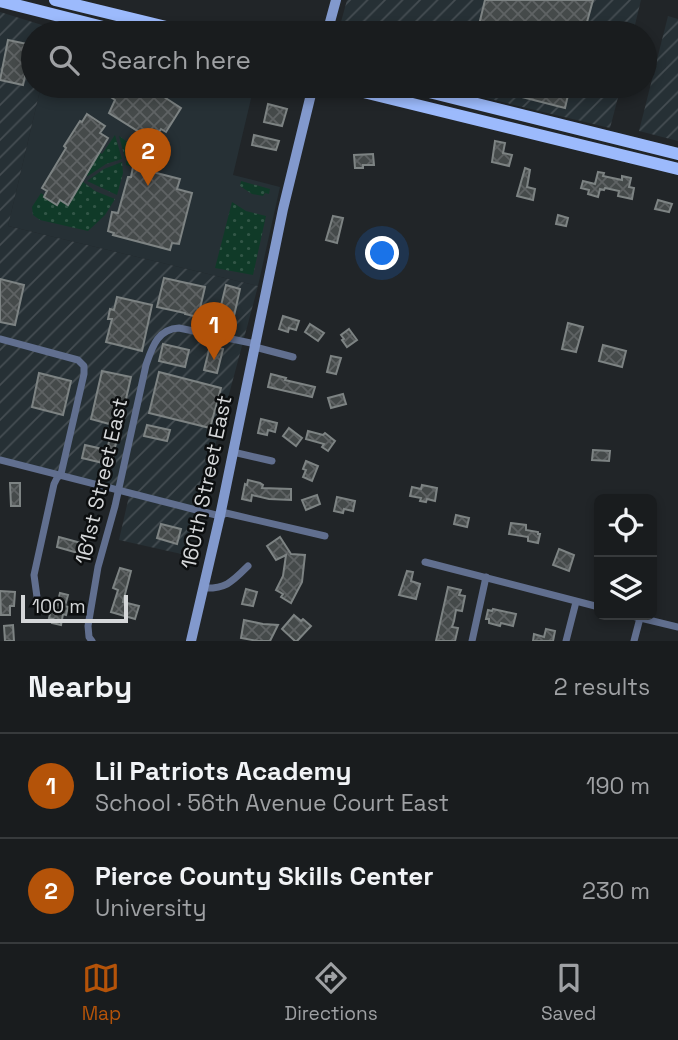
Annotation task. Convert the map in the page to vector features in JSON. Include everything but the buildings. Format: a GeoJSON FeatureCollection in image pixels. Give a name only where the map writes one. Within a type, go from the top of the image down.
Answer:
{"type":"FeatureCollection","features":[{"type":"Feature","properties":{"kind":"main road"},"geometry":{"type":"LineString","coordinates":[[55,0],[142,21]]}},
{"type":"Feature","properties":{"kind":"main road"},"geometry":{"type":"LineString","coordinates":[[330,21],[336,0]]}},
{"type":"Feature","properties":{"kind":"main road"},"geometry":{"type":"LineString","coordinates":[[0,1],[79,21]]}},
{"type":"Feature","properties":{"kind":"main road","name":"160th Street East"},"geometry":{"type":"LineString","coordinates":[[191,641],[310,98]]}},
{"type":"Feature","properties":{"kind":"main road"},"geometry":{"type":"LineString","coordinates":[[388,98],[678,169]]}},
{"type":"Feature","properties":{"kind":"main road"},"geometry":{"type":"LineString","coordinates":[[453,98],[678,154]]}},
{"type":"Feature","properties":{"kind":"street","name":"161st Street East"},"geometry":{"type":"LineString","coordinates":[[92,641],[88,626],[98,567],[115,506],[145,365],[152,348],[163,332],[172,328],[256,346]]}},
{"type":"Feature","properties":{"kind":"street"},"geometry":{"type":"LineString","coordinates":[[0,339],[62,355],[81,362],[84,366],[61,474],[54,484],[34,575],[37,597]]}},
{"type":"Feature","properties":{"kind":"street"},"geometry":{"type":"LineString","coordinates":[[256,346],[293,357]]}},
{"type":"Feature","properties":{"kind":"street"},"geometry":{"type":"LineString","coordinates":[[233,452],[272,461]]}},
{"type":"Feature","properties":{"kind":"street"},"geometry":{"type":"LineString","coordinates":[[0,460],[220,516],[226,513],[326,536]]}},
{"type":"Feature","properties":{"kind":"street"},"geometry":{"type":"LineString","coordinates":[[425,562],[594,606]]}},
{"type":"Feature","properties":{"kind":"street"},"geometry":{"type":"LineString","coordinates":[[203,588],[227,585],[248,566]]}},
{"type":"Feature","properties":{"kind":"street"},"geometry":{"type":"LineString","coordinates":[[472,641],[486,577]]}},
{"type":"Feature","properties":{"kind":"street"},"geometry":{"type":"LineString","coordinates":[[566,641],[576,602]]}},
{"type":"Feature","properties":{"kind":"street"},"geometry":{"type":"LineString","coordinates":[[634,641],[639,620]]}},
{"type":"Feature","properties":{"kind":"street"},"geometry":{"type":"LineString","coordinates":[[648,620],[678,627]]}},
{"type":"Feature","properties":{"kind":"shaded area"},"geometry":{"type":"Polygon","coordinates":[[[347,0],[641,0],[636,21],[341,21],[347,0]]]}},
{"type":"Feature","properties":{"kind":"shaded area"},"geometry":{"type":"Polygon","coordinates":[[[0,12],[29,21],[21,21],[21,98],[38,98],[8,226],[258,286],[186,555],[119,540],[129,496],[0,462],[0,12]]]}},
{"type":"Feature","properties":{"kind":"shaded area"},"geometry":{"type":"Polygon","coordinates":[[[668,16],[678,19],[678,141],[639,131],[647,98],[657,98],[657,60],[668,16]]]}},
{"type":"Feature","properties":{"kind":"shaded area"},"geometry":{"type":"Polygon","coordinates":[[[38,98],[251,98],[233,175],[280,187],[258,286],[8,226],[38,98]]]}},
{"type":"Feature","properties":{"kind":"shaded area"},"geometry":{"type":"Polygon","coordinates":[[[486,98],[618,98],[610,128],[486,98]]]}},
{"type":"Feature","properties":{"kind":"green space"},"geometry":{"type":"Polygon","coordinates":[[[115,135],[122,159],[86,175],[99,152],[102,154],[115,135]]]}},
{"type":"Feature","properties":{"kind":"green space"},"geometry":{"type":"Polygon","coordinates":[[[119,136],[149,157],[125,158],[119,136]]]}},
{"type":"Feature","properties":{"kind":"green space"},"geometry":{"type":"Polygon","coordinates":[[[143,159],[158,162],[152,172],[126,165],[126,161],[143,159]]]}},
{"type":"Feature","properties":{"kind":"green space"},"geometry":{"type":"Polygon","coordinates":[[[122,162],[123,173],[117,195],[87,181],[104,169],[122,162]]]}},
{"type":"Feature","properties":{"kind":"green space"},"geometry":{"type":"Polygon","coordinates":[[[82,181],[95,191],[115,199],[105,215],[88,231],[40,220],[33,215],[32,207],[41,193],[56,205],[60,200],[68,205],[82,181]]]}},
{"type":"Feature","properties":{"kind":"green space"},"geometry":{"type":"Polygon","coordinates":[[[241,181],[270,189],[269,194],[252,194],[240,186],[241,181]]]}},
{"type":"Feature","properties":{"kind":"green space"},"geometry":{"type":"Polygon","coordinates":[[[232,202],[246,211],[266,216],[253,275],[215,268],[232,202]]]}},
{"type":"Feature","properties":{"kind":"place","name":"Pierce County Skills Center"},"geometry":{"type":"Point","coordinates":[148,186]}},
{"type":"Feature","properties":{"kind":"place","name":"Lil Patriots Academy"},"geometry":{"type":"Point","coordinates":[214,360]}}]}
